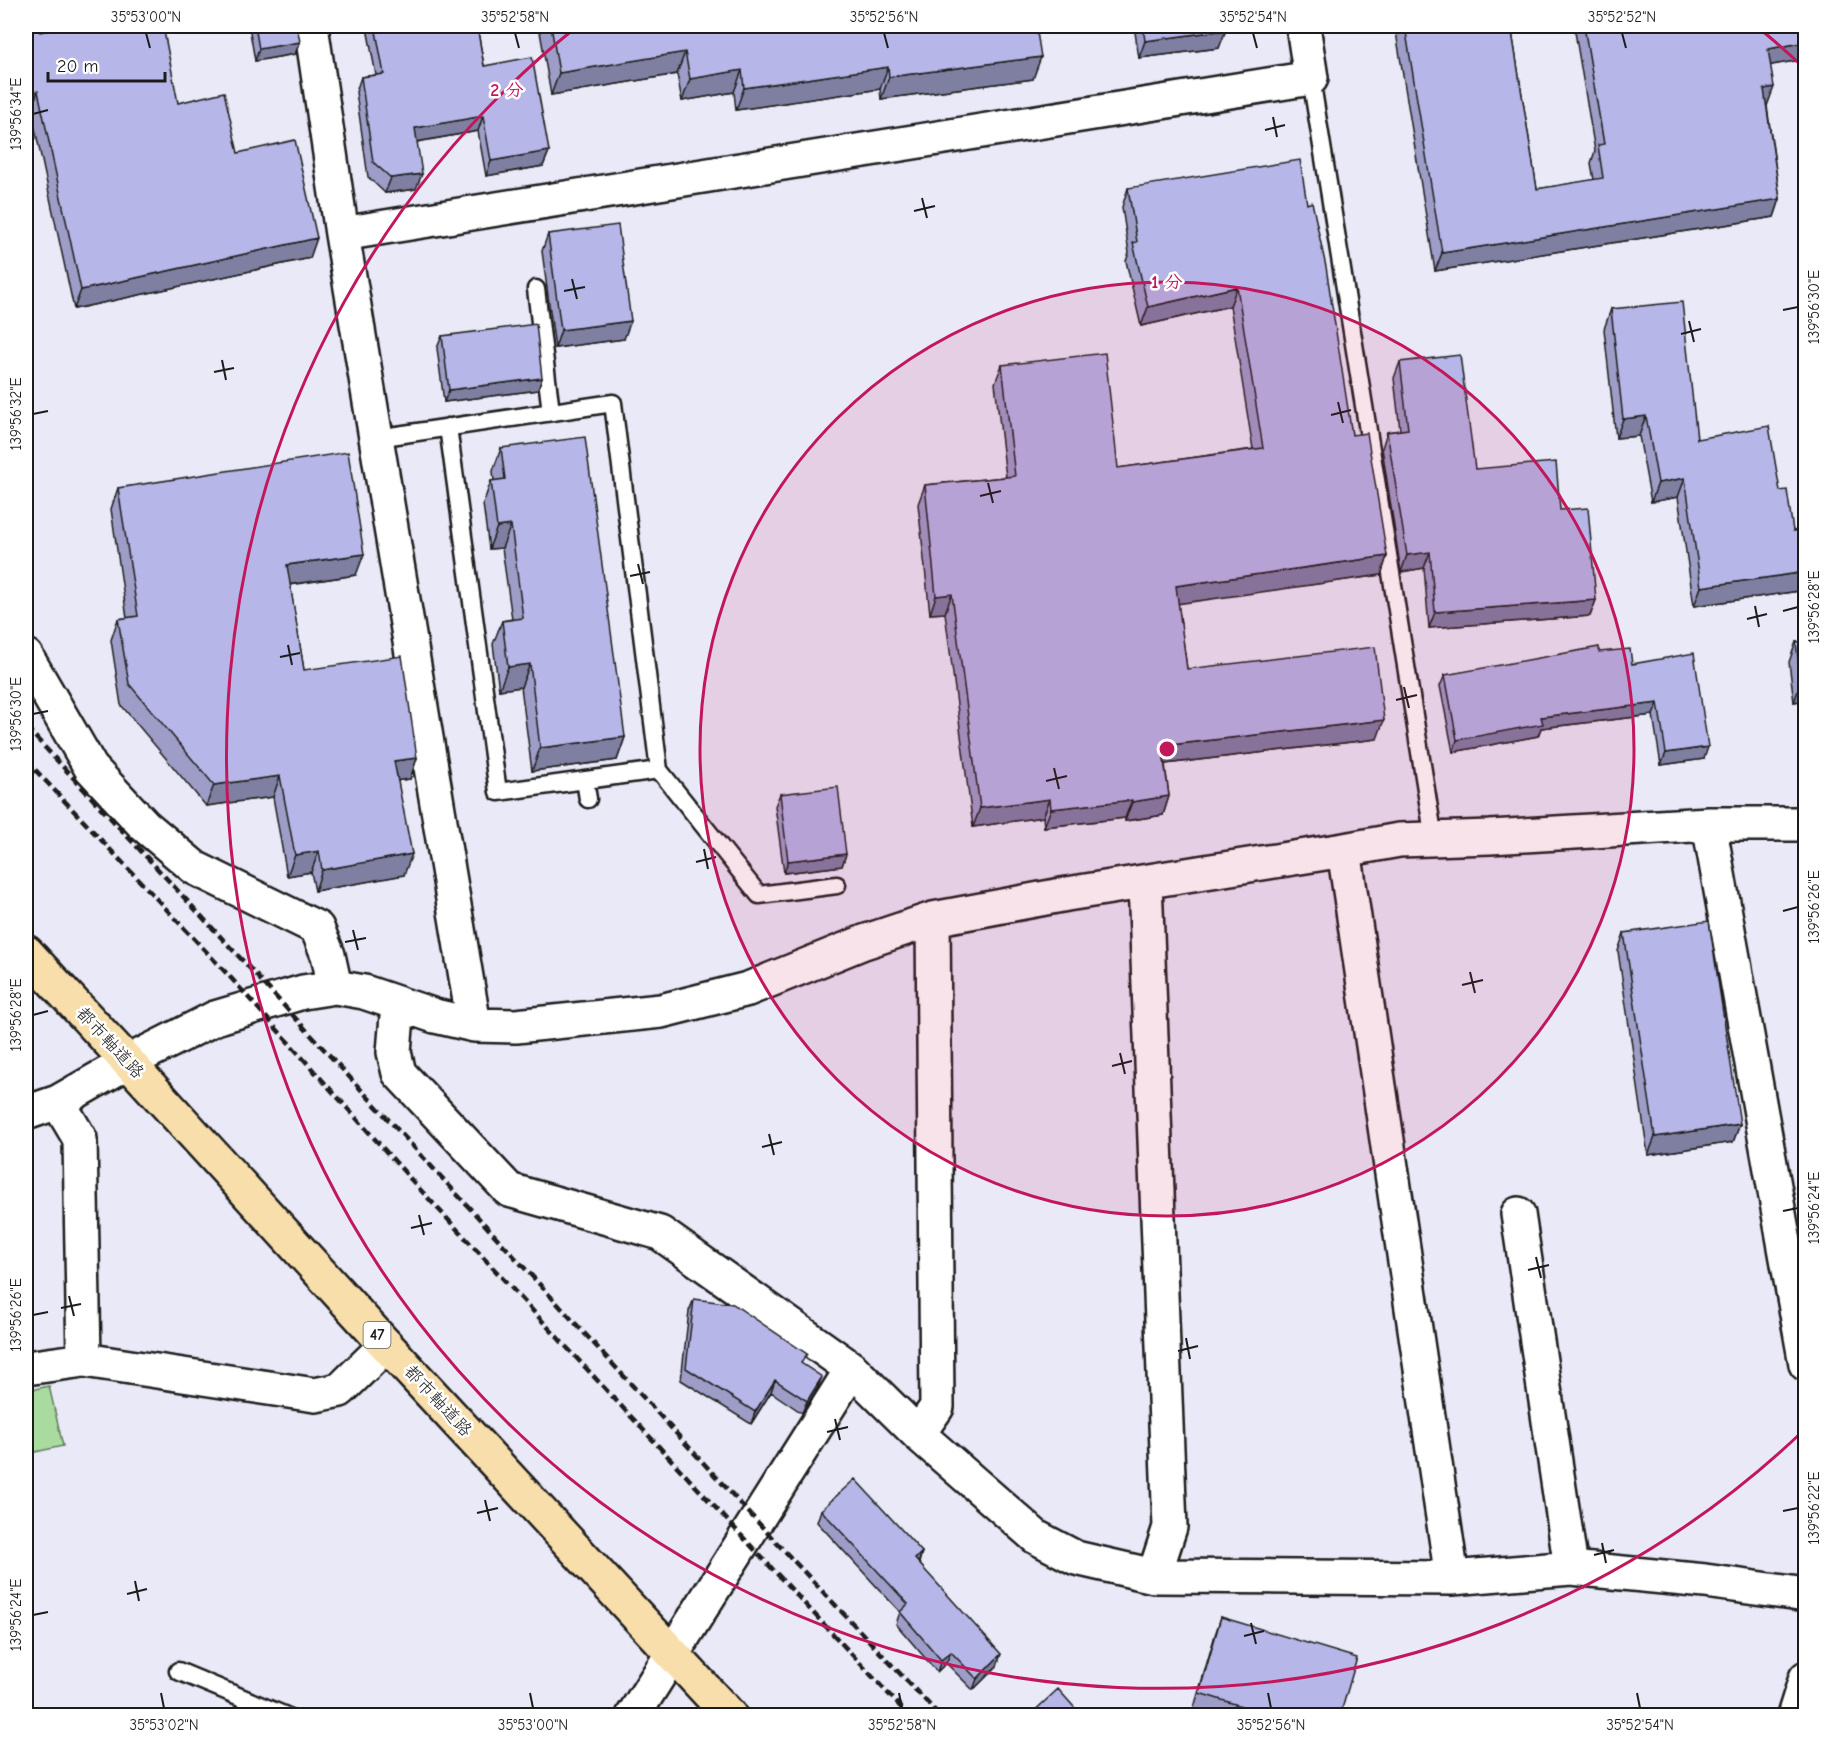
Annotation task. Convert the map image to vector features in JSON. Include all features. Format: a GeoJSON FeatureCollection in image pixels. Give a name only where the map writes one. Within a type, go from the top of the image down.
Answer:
{"type":"FeatureCollection","features":[{"type":"Feature","properties":{"kind":"main road","name":"都市軸道路"},"geometry":{"type":"LineString","coordinates":[[26,952],[730,1716]]}},
{"type":"Feature","properties":{"kind":"street"},"geometry":{"type":"LineString","coordinates":[[311,26],[342,234],[474,1025]]}},
{"type":"Feature","properties":{"kind":"street"},"geometry":{"type":"LineString","coordinates":[[342,234],[1311,78],[1303,26]]}},
{"type":"Feature","properties":{"kind":"street"},"geometry":{"type":"LineString","coordinates":[[26,656],[91,768],[144,825],[195,868],[317,928],[323,938],[335,987]]}},
{"type":"Feature","properties":{"kind":"street"},"geometry":{"type":"LineString","coordinates":[[1709,824],[1806,1364]]}},
{"type":"Feature","properties":{"kind":"street"},"geometry":{"type":"LineString","coordinates":[[26,1113],[58,1102],[128,1062],[215,1017],[303,992],[335,987],[364,992],[435,1016],[474,1025],[516,1026],[661,1011],[748,989],[864,942],[933,919],[1400,840],[1709,824],[1806,824]]}},
{"type":"Feature","properties":{"kind":"street"},"geometry":{"type":"LineString","coordinates":[[1344,850],[1452,1578]]}},
{"type":"Feature","properties":{"kind":"street"},"geometry":{"type":"LineString","coordinates":[[1145,882],[1170,1527],[1154,1576]]}},
{"type":"Feature","properties":{"kind":"street"},"geometry":{"type":"LineString","coordinates":[[918,1434],[937,1407],[933,919]]}},
{"type":"Feature","properties":{"kind":"street"},"geometry":{"type":"LineString","coordinates":[[398,1004],[394,1052],[399,1074],[509,1190],[660,1233],[852,1369],[918,1434],[1036,1537],[1076,1558],[1154,1576],[1452,1578],[1571,1568],[1705,1581],[1806,1595]]}},
{"type":"Feature","properties":{"kind":"street"},"geometry":{"type":"LineString","coordinates":[[58,1102],[80,1138],[84,1360]]}},
{"type":"Feature","properties":{"kind":"street"},"geometry":{"type":"LineString","coordinates":[[1518,1214],[1571,1568]]}},
{"type":"Feature","properties":{"kind":"street"},"geometry":{"type":"LineString","coordinates":[[26,1368],[84,1360],[315,1395],[340,1390],[386,1345]]}},
{"type":"Feature","properties":{"kind":"street"},"geometry":{"type":"LineString","coordinates":[[633,1716],[852,1369]]}},
{"type":"Feature","properties":{"kind":"street"},"geometry":{"type":"LineString","coordinates":[[1794,1716],[1806,1678]]}},
{"type":"Feature","properties":{"kind":"lane"},"geometry":{"type":"LineString","coordinates":[[1311,78],[1434,839]]}},
{"type":"Feature","properties":{"kind":"lane"},"geometry":{"type":"LineString","coordinates":[[536,289],[551,412]]}},
{"type":"Feature","properties":{"kind":"lane"},"geometry":{"type":"LineString","coordinates":[[377,438],[613,403],[659,770],[759,895],[837,885]]}},
{"type":"Feature","properties":{"kind":"lane"},"geometry":{"type":"LineString","coordinates":[[448,427],[498,792],[659,770]]}},
{"type":"Feature","properties":{"kind":"lane"},"geometry":{"type":"LineString","coordinates":[[585,780],[588,799]]}},
{"type":"Feature","properties":{"kind":"lane"},"geometry":{"type":"LineString","coordinates":[[178,1671],[286,1716]]}},
{"type":"Feature","properties":{"kind":"green space"},"geometry":{"type":"Polygon","coordinates":[[[49,1386],[63,1446],[26,1454],[26,1391],[49,1386]]]}},
{"type":"Feature","properties":{"kind":"building"},"geometry":{"type":"Polygon","coordinates":[[[26,26],[38,26],[40,32],[73,26],[163,26],[178,103],[224,92],[238,153],[295,140],[317,238],[81,290],[38,91],[26,93],[26,26]]]}},
{"type":"Feature","properties":{"kind":"building"},"geometry":{"type":"Polygon","coordinates":[[[255,26],[297,26],[300,42],[259,49],[255,26]]]}},
{"type":"Feature","properties":{"kind":"building"},"geometry":{"type":"Polygon","coordinates":[[[375,26],[477,26],[484,66],[532,57],[549,151],[491,161],[483,116],[415,128],[422,174],[391,178],[373,162],[361,77],[384,74],[375,26]]]}},
{"type":"Feature","properties":{"kind":"building"},"geometry":{"type":"Polygon","coordinates":[[[551,26],[1036,26],[1041,57],[889,77],[888,67],[744,88],[742,70],[690,79],[685,52],[559,73],[551,26]]]}},
{"type":"Feature","properties":{"kind":"building"},"geometry":{"type":"Polygon","coordinates":[[[1143,26],[1225,26],[1226,30],[1145,41],[1143,26]]]}},
{"type":"Feature","properties":{"kind":"building"},"geometry":{"type":"Polygon","coordinates":[[[1405,26],[1511,26],[1537,189],[1603,178],[1598,145],[1604,144],[1584,26],[1806,26],[1806,42],[1768,49],[1774,87],[1764,89],[1780,199],[1442,253],[1405,26]]]}},
{"type":"Feature","properties":{"kind":"building"},"geometry":{"type":"Polygon","coordinates":[[[1300,160],[1307,204],[1312,202],[1326,267],[1352,435],[1367,433],[1387,556],[1176,586],[1187,669],[1375,647],[1384,720],[1162,746],[1169,796],[1132,802],[1132,800],[1051,809],[1050,799],[980,808],[952,594],[936,596],[925,485],[1015,476],[1002,365],[1105,353],[1118,468],[1263,448],[1237,287],[1148,307],[1133,243],[1137,242],[1128,188],[1300,160]]]}},
{"type":"Feature","properties":{"kind":"building"},"geometry":{"type":"Polygon","coordinates":[[[618,225],[631,321],[561,330],[548,234],[618,225]]]}},
{"type":"Feature","properties":{"kind":"building"},"geometry":{"type":"Polygon","coordinates":[[[1682,302],[1697,439],[1769,426],[1780,491],[1787,490],[1793,531],[1806,530],[1806,572],[1701,587],[1685,478],[1658,483],[1646,416],[1623,419],[1611,309],[1682,302]]]}},
{"type":"Feature","properties":{"kind":"building"},"geometry":{"type":"Polygon","coordinates":[[[536,324],[542,378],[449,390],[442,336],[536,324]]]}},
{"type":"Feature","properties":{"kind":"building"},"geometry":{"type":"Polygon","coordinates":[[[1460,355],[1475,469],[1556,462],[1560,510],[1588,508],[1596,600],[1435,612],[1430,552],[1407,555],[1387,432],[1408,429],[1400,362],[1460,355]]]}},
{"type":"Feature","properties":{"kind":"building"},"geometry":{"type":"Polygon","coordinates":[[[585,437],[625,737],[540,748],[530,664],[508,667],[502,621],[523,618],[511,525],[497,527],[491,481],[505,479],[501,448],[585,437]]]}},
{"type":"Feature","properties":{"kind":"building"},"geometry":{"type":"Polygon","coordinates":[[[348,452],[364,554],[287,565],[304,670],[402,656],[417,758],[394,761],[412,854],[322,870],[319,851],[295,855],[280,776],[214,785],[129,684],[118,619],[138,616],[118,488],[348,452]]]}},
{"type":"Feature","properties":{"kind":"building"},"geometry":{"type":"Polygon","coordinates":[[[1806,641],[1806,682],[1801,682],[1796,642],[1806,641]]]}},
{"type":"Feature","properties":{"kind":"building"},"geometry":{"type":"Polygon","coordinates":[[[1599,647],[1599,652],[1630,649],[1632,664],[1694,653],[1708,747],[1666,753],[1658,703],[1541,717],[1543,724],[1457,740],[1445,675],[1599,647]]]}},
{"type":"Feature","properties":{"kind":"building"},"geometry":{"type":"Polygon","coordinates":[[[838,787],[846,854],[788,861],[780,794],[838,787]]]}},
{"type":"Feature","properties":{"kind":"building"},"geometry":{"type":"Polygon","coordinates":[[[1709,921],[1740,1124],[1655,1137],[1624,933],[1709,921]]]}},
{"type":"Feature","properties":{"kind":"building"},"geometry":{"type":"Polygon","coordinates":[[[694,1299],[733,1304],[807,1354],[801,1363],[822,1377],[807,1401],[775,1380],[755,1412],[686,1368],[694,1299]]]}},
{"type":"Feature","properties":{"kind":"building"},"geometry":{"type":"Polygon","coordinates":[[[855,1479],[922,1552],[915,1559],[1001,1654],[977,1679],[951,1652],[941,1660],[900,1612],[908,1604],[821,1510],[855,1479]]]}},
{"type":"Feature","properties":{"kind":"building"},"geometry":{"type":"Polygon","coordinates":[[[1221,1617],[1357,1658],[1340,1716],[1274,1716],[1199,1693],[1221,1617]]]}},
{"type":"Feature","properties":{"kind":"building"},"geometry":{"type":"Polygon","coordinates":[[[1058,1689],[1082,1716],[1029,1716],[1058,1689]]]}},
{"type":"Feature","properties":{"kind":"railway"},"geometry":{"type":"LineString","coordinates":[[26,727],[775,1541],[940,1716]]}},
{"type":"Feature","properties":{"kind":"railway"},"geometry":{"type":"LineString","coordinates":[[26,760],[231,978],[416,1185],[909,1716]]}}]}
